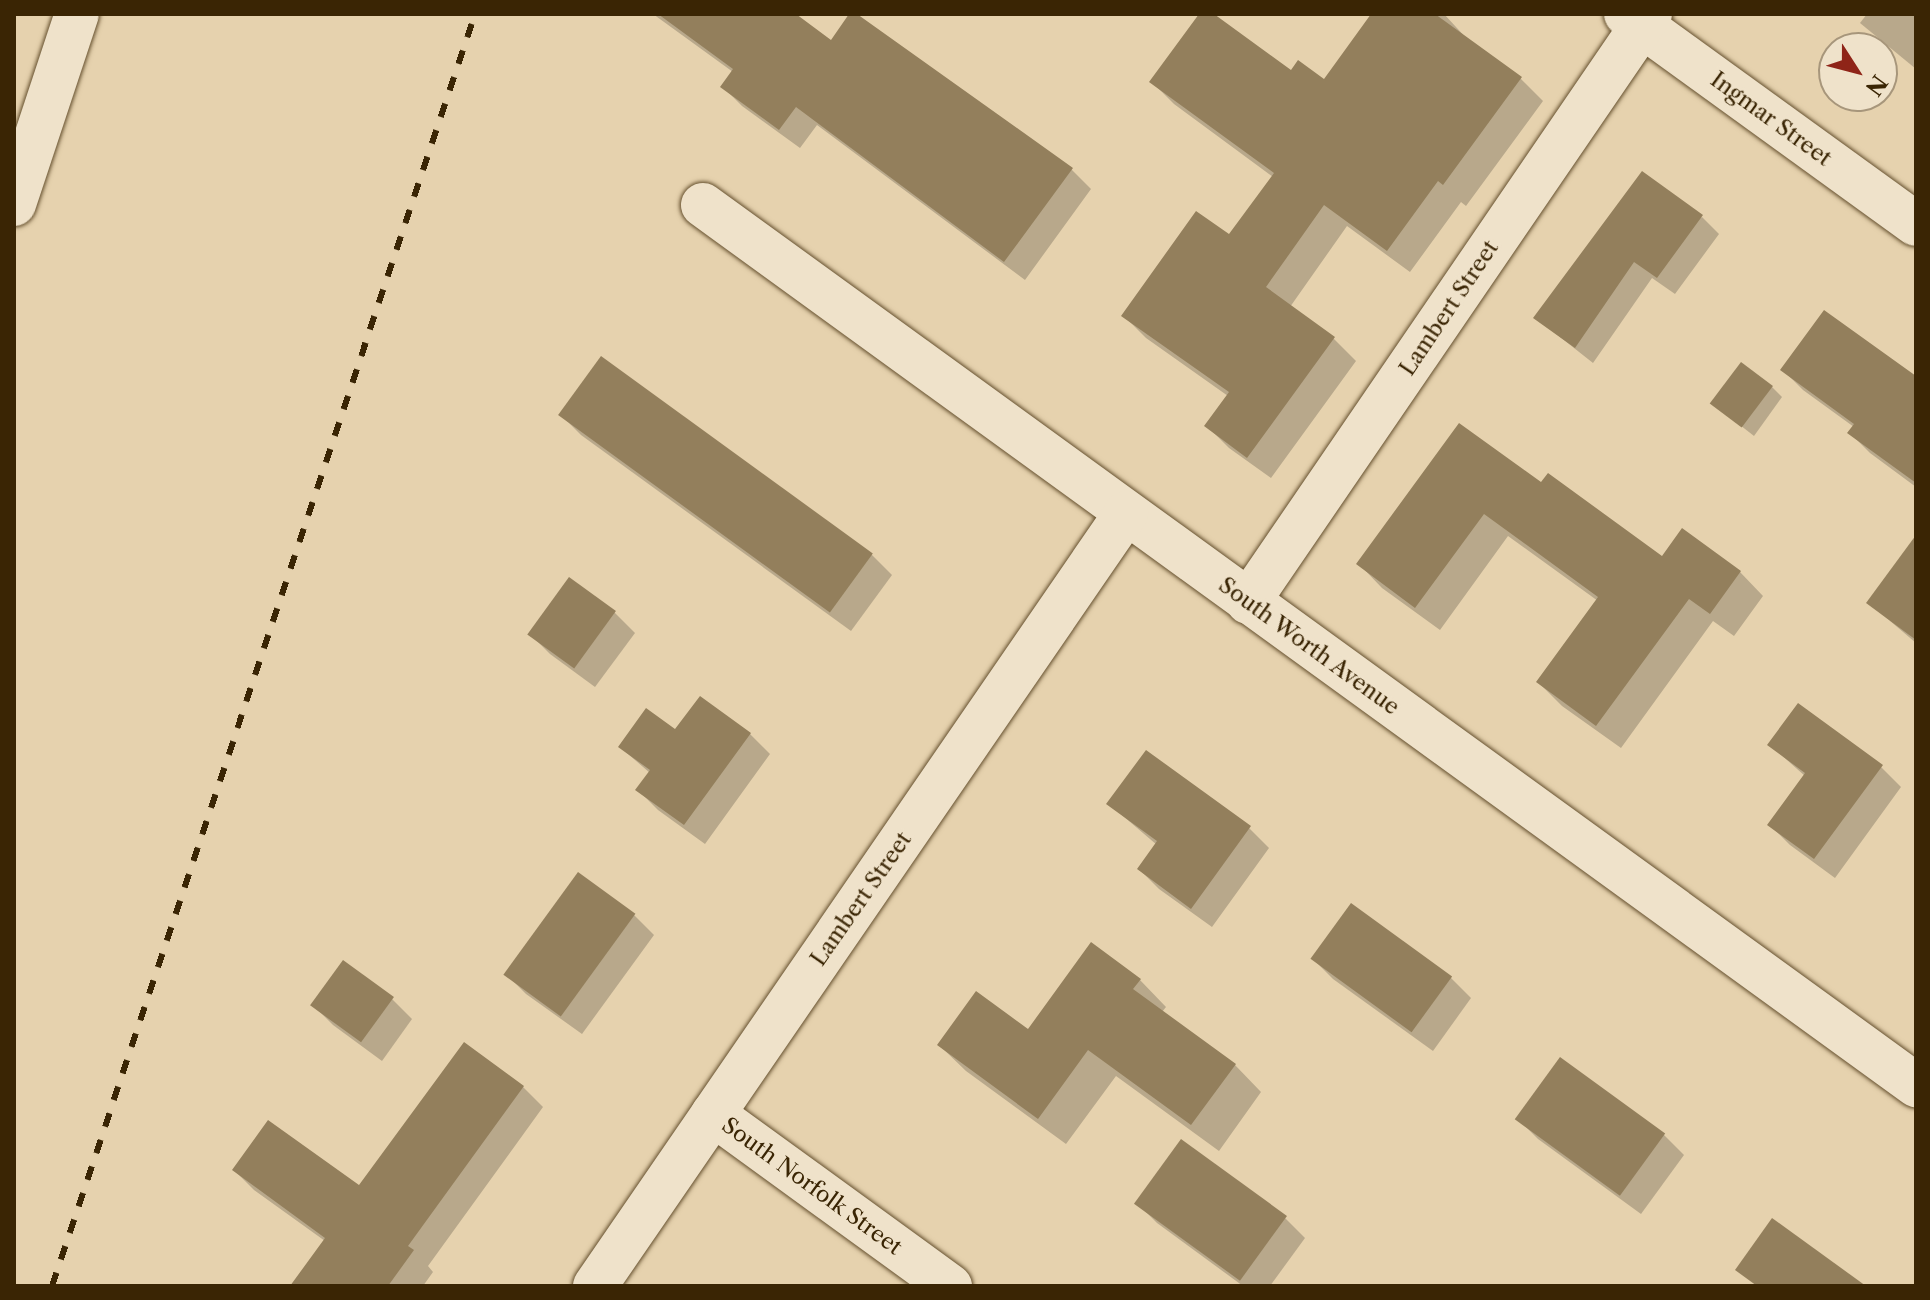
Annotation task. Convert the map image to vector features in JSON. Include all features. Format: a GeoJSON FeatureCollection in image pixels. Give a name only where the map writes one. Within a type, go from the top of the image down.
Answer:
{"type":"FeatureCollection","features":[{"type":"Feature","properties":{"kind":"street"},"geometry":{"type":"LineString","coordinates":[[15,198],[77,14]]}},
{"type":"Feature","properties":{"kind":"street","name":"Ingmar Street"},"geometry":{"type":"LineString","coordinates":[[1639,18],[1916,224]]}},
{"type":"Feature","properties":{"kind":"street","name":"Lambert Street"},"geometry":{"type":"LineString","coordinates":[[1248,602],[1639,18]]}},
{"type":"Feature","properties":{"kind":"street","name":"South Worth Avenue"},"geometry":{"type":"LineString","coordinates":[[703,205],[1916,1085]]}},
{"type":"Feature","properties":{"kind":"street","name":"Lambert Street"},"geometry":{"type":"LineString","coordinates":[[595,1286],[1126,513]]}},
{"type":"Feature","properties":{"kind":"street","name":"South Norfolk Street"},"geometry":{"type":"LineString","coordinates":[[713,1114],[950,1286]]}},
{"type":"Feature","properties":{"kind":"building"},"geometry":{"type":"Polygon","coordinates":[[[658,14],[796,14],[831,40],[849,14],[857,14],[1073,168],[1004,262],[796,107],[779,130],[720,87],[733,69],[658,14]]]}},
{"type":"Feature","properties":{"kind":"building"},"geometry":{"type":"Polygon","coordinates":[[[1199,14],[1214,14],[1291,70],[1298,60],[1324,79],[1371,14],[1435,14],[1522,77],[1443,185],[1438,181],[1387,251],[1324,205],[1266,287],[1335,337],[1247,458],[1204,426],[1229,392],[1121,316],[1196,211],[1229,234],[1274,173],[1149,82],[1199,14]]]}},
{"type":"Feature","properties":{"kind":"building"},"geometry":{"type":"Polygon","coordinates":[[[1642,171],[1703,215],[1657,278],[1634,262],[1575,348],[1533,318],[1642,171]]]}},
{"type":"Feature","properties":{"kind":"building"},"geometry":{"type":"Polygon","coordinates":[[[1824,310],[1916,376],[1916,483],[1847,433],[1854,424],[1780,370],[1824,310]]]}},
{"type":"Feature","properties":{"kind":"building"},"geometry":{"type":"Polygon","coordinates":[[[601,356],[873,553],[830,613],[558,415],[601,356]]]}},
{"type":"Feature","properties":{"kind":"building"},"geometry":{"type":"Polygon","coordinates":[[[1741,362],[1773,386],[1742,428],[1710,404],[1741,362]]]}},
{"type":"Feature","properties":{"kind":"building"},"geometry":{"type":"Polygon","coordinates":[[[1459,423],[1541,482],[1548,473],[1662,556],[1682,528],[1741,571],[1710,614],[1689,599],[1596,726],[1536,682],[1598,597],[1484,514],[1415,608],[1356,564],[1459,423]]]}},
{"type":"Feature","properties":{"kind":"building"},"geometry":{"type":"Polygon","coordinates":[[[1916,535],[1916,640],[1866,603],[1916,535]]]}},
{"type":"Feature","properties":{"kind":"building"},"geometry":{"type":"Polygon","coordinates":[[[569,577],[616,611],[574,669],[527,634],[569,577]]]}},
{"type":"Feature","properties":{"kind":"building"},"geometry":{"type":"Polygon","coordinates":[[[700,696],[751,733],[684,825],[635,790],[650,770],[618,747],[646,708],[675,729],[700,696]]]}},
{"type":"Feature","properties":{"kind":"building"},"geometry":{"type":"Polygon","coordinates":[[[1798,703],[1883,765],[1814,859],[1767,825],[1805,773],[1767,745],[1798,703]]]}},
{"type":"Feature","properties":{"kind":"building"},"geometry":{"type":"Polygon","coordinates":[[[1146,750],[1251,826],[1191,909],[1137,869],[1157,841],[1106,804],[1146,750]]]}},
{"type":"Feature","properties":{"kind":"building"},"geometry":{"type":"Polygon","coordinates":[[[578,872],[635,914],[561,1016],[503,975],[578,872]]]}},
{"type":"Feature","properties":{"kind":"building"},"geometry":{"type":"Polygon","coordinates":[[[1351,903],[1452,976],[1412,1032],[1310,959],[1351,903]]]}},
{"type":"Feature","properties":{"kind":"building"},"geometry":{"type":"Polygon","coordinates":[[[1091,942],[1141,979],[1133,989],[1236,1064],[1191,1125],[1088,1050],[1038,1119],[937,1045],[976,991],[1028,1029],[1091,942]]]}},
{"type":"Feature","properties":{"kind":"building"},"geometry":{"type":"Polygon","coordinates":[[[343,960],[394,997],[361,1042],[310,1005],[343,960]]]}},
{"type":"Feature","properties":{"kind":"building"},"geometry":{"type":"Polygon","coordinates":[[[464,1042],[524,1086],[408,1246],[414,1250],[388,1286],[290,1286],[325,1238],[232,1170],[268,1120],[359,1185],[464,1042]]]}},
{"type":"Feature","properties":{"kind":"building"},"geometry":{"type":"Polygon","coordinates":[[[1560,1057],[1665,1133],[1620,1196],[1515,1119],[1560,1057]]]}},
{"type":"Feature","properties":{"kind":"building"},"geometry":{"type":"Polygon","coordinates":[[[1181,1139],[1287,1216],[1240,1281],[1134,1204],[1181,1139]]]}},
{"type":"Feature","properties":{"kind":"building"},"geometry":{"type":"Polygon","coordinates":[[[1772,1218],[1866,1286],[1757,1286],[1735,1270],[1772,1218]]]}},
{"type":"Feature","properties":{"kind":"railway"},"geometry":{"type":"LineString","coordinates":[[52,1286],[475,14]]}}]}
